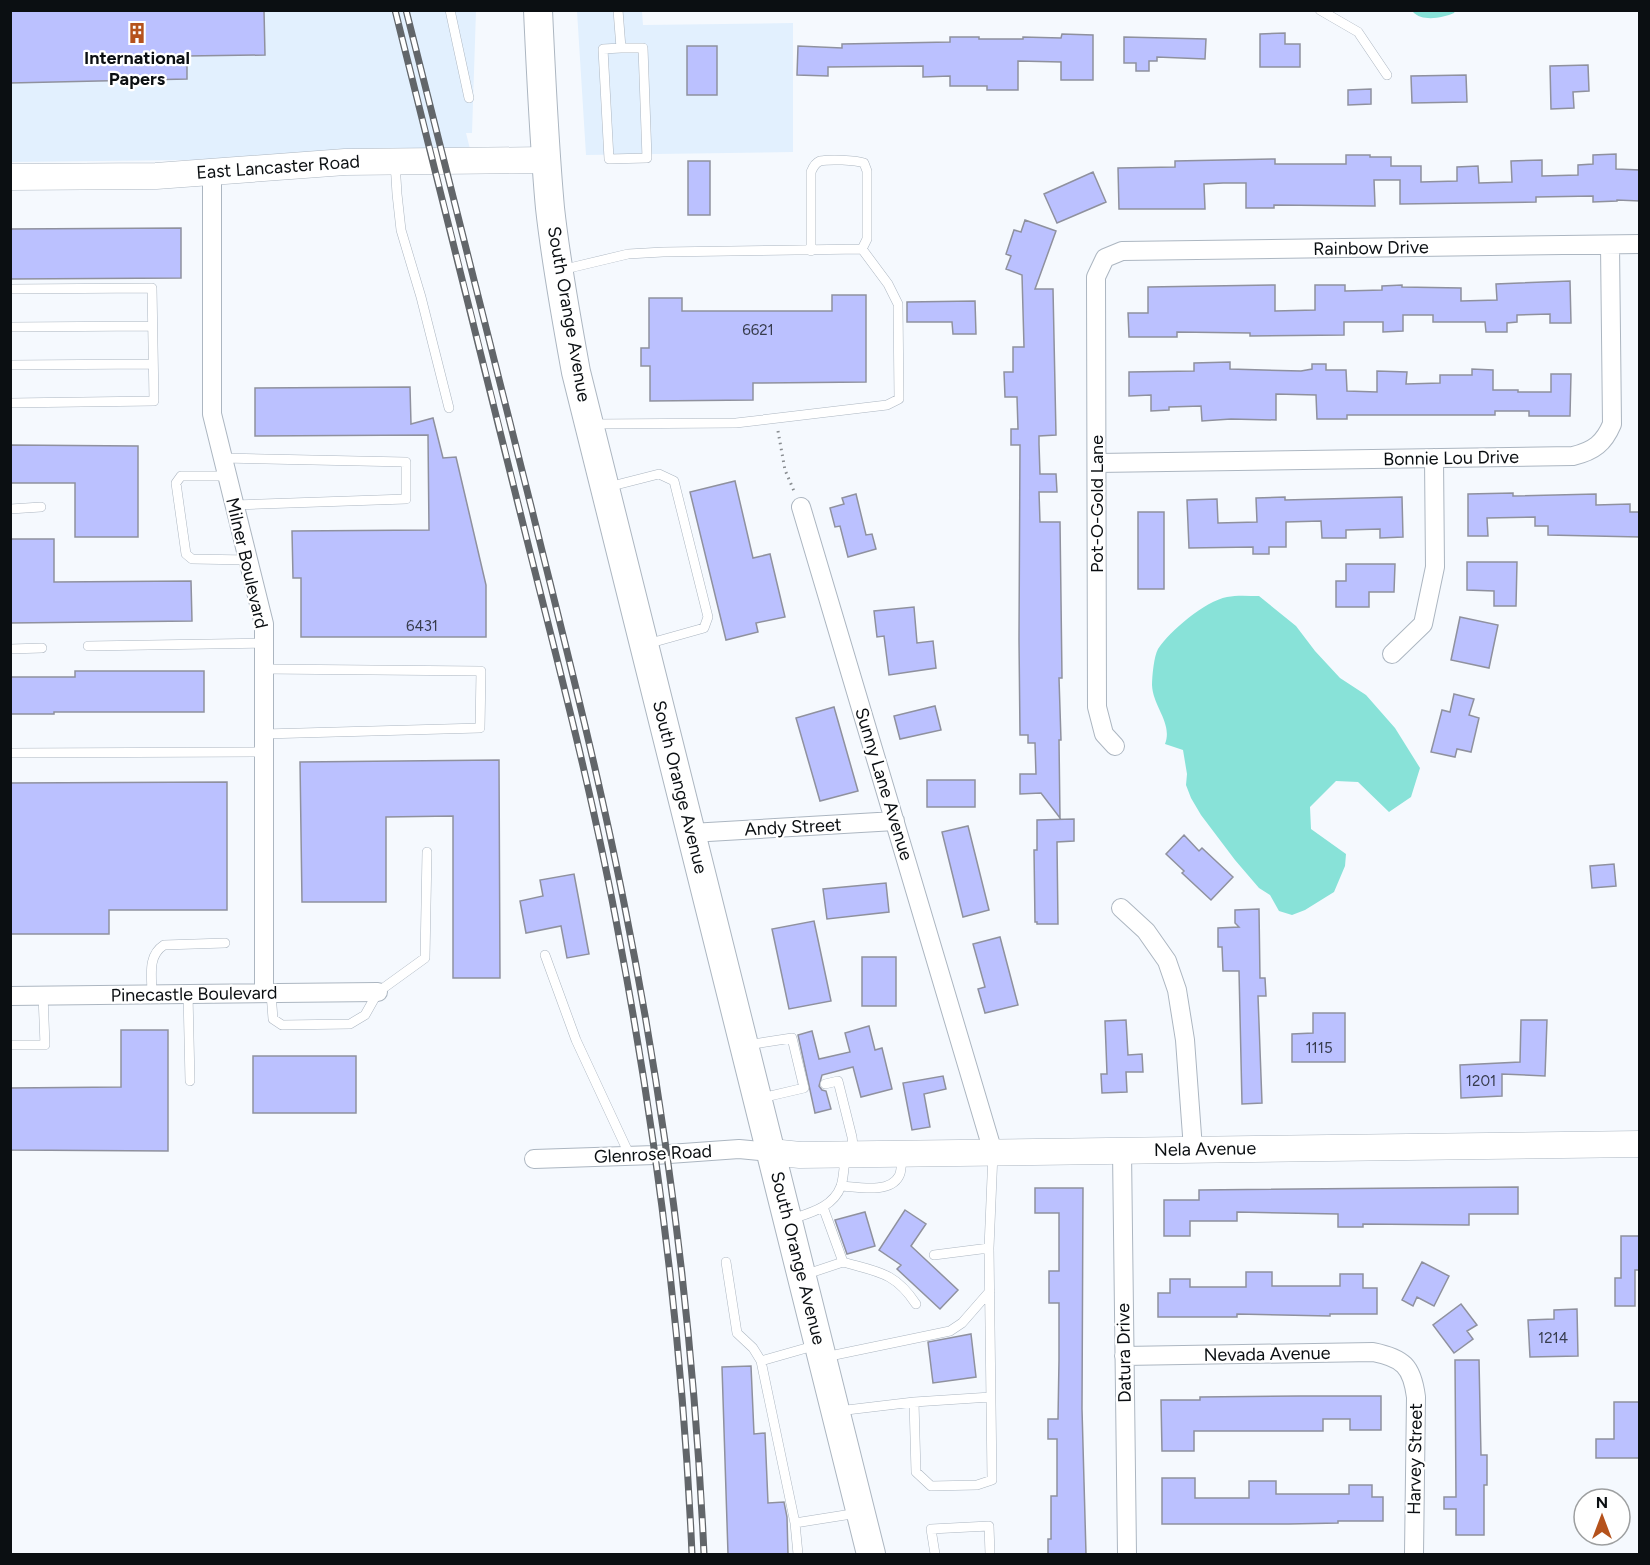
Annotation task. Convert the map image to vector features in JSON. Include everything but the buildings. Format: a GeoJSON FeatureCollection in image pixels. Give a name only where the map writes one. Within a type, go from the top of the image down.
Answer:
{"type":"FeatureCollection","features":[{"type":"Feature","properties":{"kind":"main road","name":"South Orange Avenue"},"geometry":{"type":"LineString","coordinates":[[538,10],[546,160],[558,271],[576,372],[872,1554]]}},
{"type":"Feature","properties":{"kind":"street","name":"East Lancaster Road"},"geometry":{"type":"LineString","coordinates":[[10,177],[156,176],[335,162],[546,160]]}},
{"type":"Feature","properties":{"kind":"street","name":"Milner Boulevard"},"geometry":{"type":"LineString","coordinates":[[212,171],[212,414],[264,624],[268,993]]}},
{"type":"Feature","properties":{"kind":"street","name":"Bonnie Lou Drive"},"geometry":{"type":"LineString","coordinates":[[1097,463],[1574,456],[1586,453],[1598,447],[1606,438],[1612,424],[1610,244]]}},
{"type":"Feature","properties":{"kind":"street","name":"Rainbow Drive"},"geometry":{"type":"LineString","coordinates":[[1105,258],[1122,251],[1640,244]]}},
{"type":"Feature","properties":{"kind":"street","name":"Pot-O-Gold Lane"},"geometry":{"type":"LineString","coordinates":[[1105,258],[1096,277],[1097,707],[1104,734],[1115,746]]}},
{"type":"Feature","properties":{"kind":"street"},"geometry":{"type":"LineString","coordinates":[[1392,654],[1423,624],[1435,567],[1434,458]]}},
{"type":"Feature","properties":{"kind":"street","name":"Sunny Lane Avenue"},"geometry":{"type":"LineString","coordinates":[[801,507],[993,1152]]}},
{"type":"Feature","properties":{"kind":"street","name":"Andy Street"},"geometry":{"type":"LineString","coordinates":[[691,833],[895,821]]}},
{"type":"Feature","properties":{"kind":"street"},"geometry":{"type":"LineString","coordinates":[[1121,908],[1146,931],[1167,961],[1178,990],[1185,1040],[1193,1149]]}},
{"type":"Feature","properties":{"kind":"street","name":"Pinecastle Boulevard"},"geometry":{"type":"LineString","coordinates":[[10,996],[378,992]]}},
{"type":"Feature","properties":{"kind":"street","name":"Nela Avenue"},"geometry":{"type":"LineString","coordinates":[[771,1152],[800,1155],[1640,1144]]}},
{"type":"Feature","properties":{"kind":"street","name":"Glenrose Road"},"geometry":{"type":"LineString","coordinates":[[534,1159],[739,1149],[771,1152]]}},
{"type":"Feature","properties":{"kind":"street","name":"Datura Drive"},"geometry":{"type":"LineString","coordinates":[[1122,1151],[1126,1554]]}},
{"type":"Feature","properties":{"kind":"street","name":"Nevada Avenue"},"geometry":{"type":"LineString","coordinates":[[1124,1356],[1373,1352],[1394,1356],[1406,1367]]}},
{"type":"Feature","properties":{"kind":"street","name":"Harvey Street"},"geometry":{"type":"LineString","coordinates":[[1406,1367],[1414,1381],[1416,1397],[1414,1554]]}},
{"type":"Feature","properties":{"kind":"lane"},"geometry":{"type":"LineString","coordinates":[[450,10],[469,98]]}},
{"type":"Feature","properties":{"kind":"lane"},"geometry":{"type":"LineString","coordinates":[[618,10],[621,48]]}},
{"type":"Feature","properties":{"kind":"lane"},"geometry":{"type":"LineString","coordinates":[[1320,10],[1358,32],[1387,75]]}},
{"type":"Feature","properties":{"kind":"lane"},"geometry":{"type":"LineString","coordinates":[[621,48],[643,48],[647,159],[609,159],[603,49],[621,48]]}},
{"type":"Feature","properties":{"kind":"lane"},"geometry":{"type":"LineString","coordinates":[[811,251],[811,172],[814,165],[820,161],[857,160],[864,163],[867,171],[867,239],[862,249]]}},
{"type":"Feature","properties":{"kind":"lane"},"geometry":{"type":"LineString","coordinates":[[395,161],[401,230],[421,297],[449,408]]}},
{"type":"Feature","properties":{"kind":"lane"},"geometry":{"type":"LineString","coordinates":[[558,271],[628,254],[862,249]]}},
{"type":"Feature","properties":{"kind":"lane"},"geometry":{"type":"LineString","coordinates":[[590,424],[736,423],[887,405],[898,399],[898,304],[888,284],[862,249]]}},
{"type":"Feature","properties":{"kind":"lane"},"geometry":{"type":"LineString","coordinates":[[10,289],[152,288],[154,401],[10,403]]}},
{"type":"Feature","properties":{"kind":"lane"},"geometry":{"type":"LineString","coordinates":[[10,327],[152,326]]}},
{"type":"Feature","properties":{"kind":"lane"},"geometry":{"type":"LineString","coordinates":[[10,365],[153,364]]}},
{"type":"Feature","properties":{"kind":"lane"},"geometry":{"type":"LineString","coordinates":[[235,506],[406,499],[405,462],[225,467],[181,476],[176,483],[186,554],[192,559],[249,560]]}},
{"type":"Feature","properties":{"kind":"lane"},"geometry":{"type":"LineString","coordinates":[[605,488],[659,474],[674,481],[708,617],[704,628],[644,645]]}},
{"type":"Feature","properties":{"kind":"lane"},"geometry":{"type":"LineString","coordinates":[[10,509],[41,507]]}},
{"type":"Feature","properties":{"kind":"lane"},"geometry":{"type":"LineString","coordinates":[[88,646],[264,643]]}},
{"type":"Feature","properties":{"kind":"lane"},"geometry":{"type":"LineString","coordinates":[[10,649],[42,648]]}},
{"type":"Feature","properties":{"kind":"lane"},"geometry":{"type":"LineString","coordinates":[[10,753],[264,743],[480,728],[481,671],[264,669]]}},
{"type":"Feature","properties":{"kind":"lane"},"geometry":{"type":"LineString","coordinates":[[268,993],[273,1018],[282,1025],[350,1024],[365,1015],[378,992],[425,958],[427,852]]}},
{"type":"Feature","properties":{"kind":"lane"},"geometry":{"type":"LineString","coordinates":[[152,994],[152,960],[156,950],[164,945],[225,944]]}},
{"type":"Feature","properties":{"kind":"lane"},"geometry":{"type":"LineString","coordinates":[[545,955],[576,1040],[630,1156]]}},
{"type":"Feature","properties":{"kind":"lane"},"geometry":{"type":"LineString","coordinates":[[188,994],[189,1081]]}},
{"type":"Feature","properties":{"kind":"lane"},"geometry":{"type":"LineString","coordinates":[[10,1046],[45,1045],[43,995]]}},
{"type":"Feature","properties":{"kind":"lane"},"geometry":{"type":"LineString","coordinates":[[744,1046],[792,1038],[807,1088],[758,1099]]}},
{"type":"Feature","properties":{"kind":"lane"},"geometry":{"type":"LineString","coordinates":[[788,1220],[830,1203],[841,1186],[850,1154],[852,1137],[837,1081],[825,1084]]}},
{"type":"Feature","properties":{"kind":"lane"},"geometry":{"type":"LineString","coordinates":[[914,1402],[916,1472],[931,1486],[977,1485],[992,1480],[989,1248],[993,1152]]}},
{"type":"Feature","properties":{"kind":"lane"},"geometry":{"type":"LineString","coordinates":[[841,1186],[881,1188],[891,1184],[900,1176],[902,1153]]}},
{"type":"Feature","properties":{"kind":"lane"},"geometry":{"type":"LineString","coordinates":[[823,1207],[843,1262]]}},
{"type":"Feature","properties":{"kind":"lane"},"geometry":{"type":"LineString","coordinates":[[934,1255],[989,1248]]}},
{"type":"Feature","properties":{"kind":"lane"},"geometry":{"type":"LineString","coordinates":[[726,1262],[737,1333],[753,1348],[761,1361],[795,1523],[798,1554]]}},
{"type":"Feature","properties":{"kind":"lane"},"geometry":{"type":"LineString","coordinates":[[802,1276],[843,1262],[886,1275],[905,1287],[916,1304]]}},
{"type":"Feature","properties":{"kind":"lane"},"geometry":{"type":"LineString","coordinates":[[761,1361],[821,1351],[884,1345],[950,1331],[962,1323],[990,1291]]}},
{"type":"Feature","properties":{"kind":"lane"},"geometry":{"type":"LineString","coordinates":[[836,1411],[914,1402],[991,1397]]}},
{"type":"Feature","properties":{"kind":"lane"},"geometry":{"type":"LineString","coordinates":[[795,1523],[861,1513]]}},
{"type":"Feature","properties":{"kind":"lane"},"geometry":{"type":"LineString","coordinates":[[935,1554],[931,1528],[989,1526],[990,1554]]}},
{"type":"Feature","properties":{"kind":"path"},"geometry":{"type":"LineString","coordinates":[[774,418],[785,470],[801,507]]}},
{"type":"Feature","properties":{"kind":"shaded area"},"geometry":{"type":"Polygon","coordinates":[[[1455,10],[1454,13],[1439,18],[1422,17],[1413,12],[1401,11],[1455,10]]]}},
{"type":"Feature","properties":{"kind":"shaded area"},"geometry":{"type":"Polygon","coordinates":[[[10,11],[476,11],[472,133],[466,133],[472,157],[11,162],[10,11]]]}},
{"type":"Feature","properties":{"kind":"shaded area"},"geometry":{"type":"Polygon","coordinates":[[[577,11],[642,11],[643,25],[793,23],[793,152],[586,155],[577,11]]]}},
{"type":"Feature","properties":{"kind":"shaded area"},"geometry":{"type":"Polygon","coordinates":[[[1259,596],[1296,626],[1340,678],[1366,695],[1395,728],[1420,768],[1411,797],[1389,812],[1358,782],[1336,781],[1310,807],[1311,829],[1346,854],[1345,866],[1334,892],[1305,910],[1292,915],[1279,911],[1270,895],[1259,888],[1201,815],[1186,785],[1187,774],[1183,750],[1165,744],[1167,736],[1165,722],[1152,685],[1154,661],[1158,649],[1189,618],[1209,604],[1227,597],[1259,596]]]}},
{"type":"Feature","properties":{"kind":"railway"},"geometry":{"type":"LineString","coordinates":[[395,10],[566,695],[611,892],[646,1094],[667,1247],[682,1400],[692,1554]]}},
{"type":"Feature","properties":{"kind":"railway"},"geometry":{"type":"LineString","coordinates":[[406,10],[568,657],[624,903],[653,1064],[676,1227],[693,1390],[704,1554]]}},
{"type":"Feature","properties":{"kind":"place","name":"International Papers"},"geometry":{"type":"Point","coordinates":[137,33]}}]}
